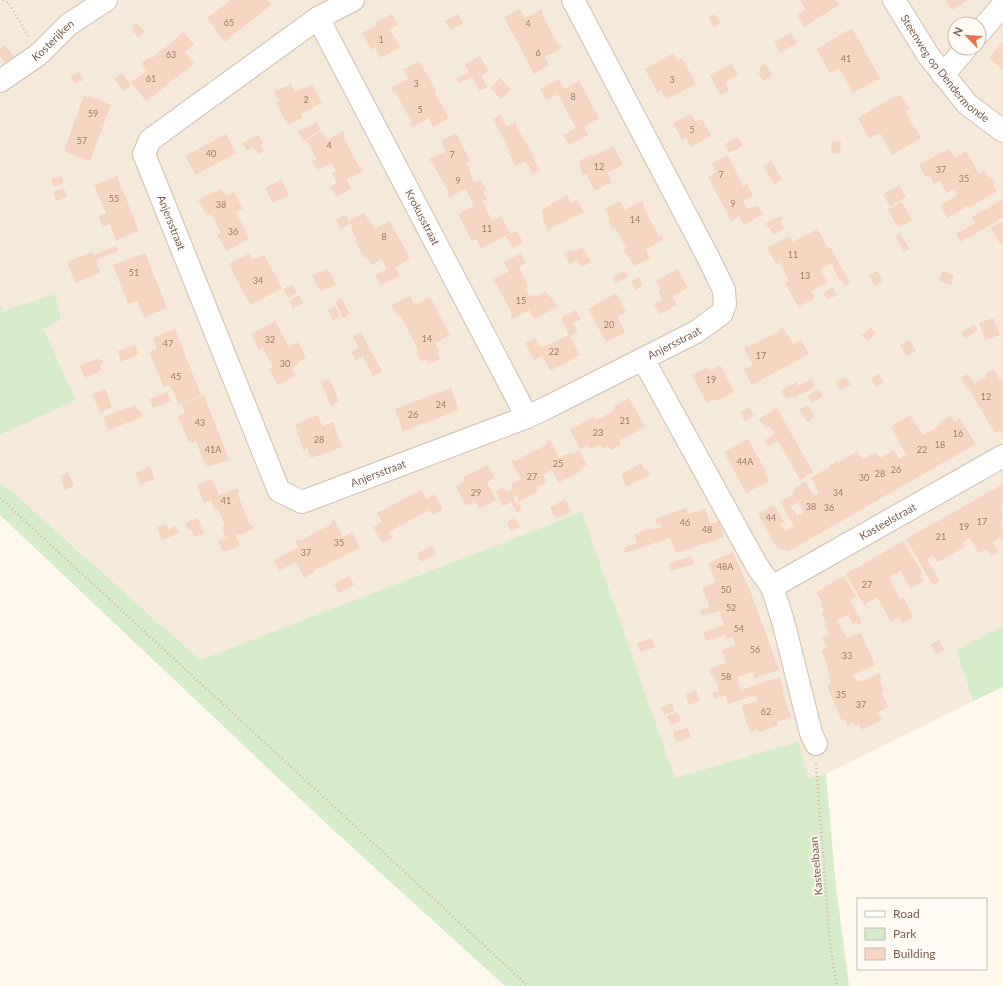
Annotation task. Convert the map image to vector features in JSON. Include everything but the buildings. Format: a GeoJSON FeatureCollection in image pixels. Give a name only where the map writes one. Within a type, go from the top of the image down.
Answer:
{"type":"FeatureCollection","features":[{"type":"Feature","properties":{"kind":"street","name":"Kosterijken"},"geometry":{"type":"LineString","coordinates":[[0,81],[38,55],[68,25],[106,0]]}},
{"type":"Feature","properties":{"kind":"street","name":"Anjersstraat"},"geometry":{"type":"LineString","coordinates":[[353,0],[318,18],[150,140],[144,154],[278,491],[302,502],[527,417],[696,332],[722,313],[725,304],[724,290],[573,0]]}},
{"type":"Feature","properties":{"kind":"street","name":"Steenweg op Dendermonde"},"geometry":{"type":"LineString","coordinates":[[894,0],[928,55],[967,104],[1003,131]]}},
{"type":"Feature","properties":{"kind":"street"},"geometry":{"type":"LineString","coordinates":[[987,24],[1003,5]]}},
{"type":"Feature","properties":{"kind":"street","name":"Krokusstraat"},"geometry":{"type":"LineString","coordinates":[[318,18],[527,417]]}},
{"type":"Feature","properties":{"kind":"street"},"geometry":{"type":"LineString","coordinates":[[943,75],[959,56]]}},
{"type":"Feature","properties":{"kind":"street"},"geometry":{"type":"LineString","coordinates":[[643,359],[757,566],[772,587],[783,621],[811,733],[816,744]]}},
{"type":"Feature","properties":{"kind":"street","name":"Kasteelstraat"},"geometry":{"type":"LineString","coordinates":[[772,587],[1003,456]]}},
{"type":"Feature","properties":{"kind":"path"},"geometry":{"type":"LineString","coordinates":[[3,0],[9,4],[30,38],[46,47]]}},
{"type":"Feature","properties":{"kind":"path"},"geometry":{"type":"LineString","coordinates":[[0,498],[528,986]]}},
{"type":"Feature","properties":{"kind":"path","name":"Kasteelbaan"},"geometry":{"type":"LineString","coordinates":[[816,744],[817,780],[830,945],[837,986]]}},
{"type":"Feature","properties":{"kind":"shaded area"},"geometry":{"type":"Polygon","coordinates":[[[0,0],[1003,0],[1003,626],[956,650],[973,701],[826,774],[808,778],[799,741],[675,778],[582,512],[200,660],[0,481],[0,435],[76,400],[44,328],[56,294],[3,311],[0,304],[0,0]]]}},
{"type":"Feature","properties":{"kind":"green space"},"geometry":{"type":"Polygon","coordinates":[[[55,294],[61,319],[44,329],[76,400],[0,435],[0,304],[3,311],[55,294]]]}},
{"type":"Feature","properties":{"kind":"green space"},"geometry":{"type":"Polygon","coordinates":[[[0,481],[200,660],[582,512],[675,778],[799,741],[808,778],[826,774],[836,887],[849,986],[505,986],[331,828],[0,515],[0,481]]]}},
{"type":"Feature","properties":{"kind":"green space"},"geometry":{"type":"Polygon","coordinates":[[[1003,626],[1003,687],[973,701],[956,650],[1003,626]]]}}]}
